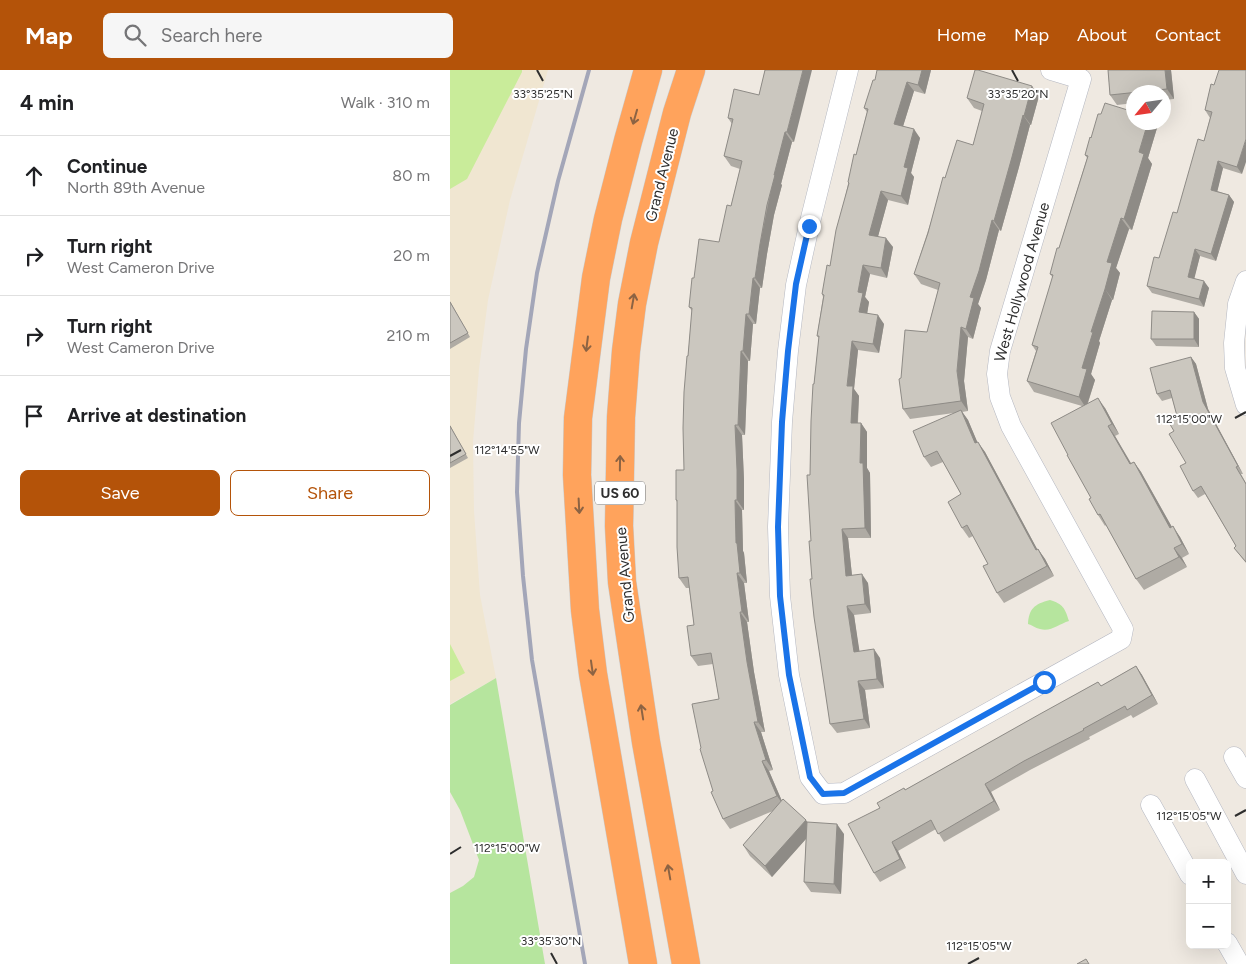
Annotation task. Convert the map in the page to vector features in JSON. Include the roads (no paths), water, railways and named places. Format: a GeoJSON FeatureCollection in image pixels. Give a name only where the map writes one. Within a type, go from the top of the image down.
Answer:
{"type":"FeatureCollection","features":[{"type":"Feature","properties":{"kind":"highway","name":"US 60"},"geometry":{"type":"LineString","coordinates":[[643,964],[593,674],[585,610],[578,476],[578,418],[596,278],[608,218],[648,70]]}},
{"type":"Feature","properties":{"kind":"highway","name":"Grand Avenue"},"geometry":{"type":"LineString","coordinates":[[686,964],[646,742],[622,582],[619,526],[621,417],[632,304],[649,225],[677,113],[691,70]]}},
{"type":"Feature","properties":{"kind":"street","name":"West Hollywood Avenue"},"geometry":{"type":"LineString","coordinates":[[848,70],[796,284],[782,422],[778,527],[780,596],[789,675],[810,777],[823,794],[844,793],[1121,639],[1123,629],[1011,426],[1000,397],[998,374],[1000,351],[1081,79],[1051,70]]}},
{"type":"Feature","properties":{"kind":"street"},"geometry":{"type":"LineString","coordinates":[[1246,281],[1238,304],[1234,343],[1235,368],[1246,405]]}},
{"type":"Feature","properties":{"kind":"street"},"geometry":{"type":"LineString","coordinates":[[1234,757],[1246,778]]}},
{"type":"Feature","properties":{"kind":"street"},"geometry":{"type":"LineString","coordinates":[[1195,780],[1246,874]]}},
{"type":"Feature","properties":{"kind":"street"},"geometry":{"type":"LineString","coordinates":[[1151,804],[1186,868]]}},
{"type":"Feature","properties":{"kind":"street"},"geometry":{"type":"LineString","coordinates":[[1230,949],[1239,964]]}},
{"type":"Feature","properties":{"kind":"railway"},"geometry":{"type":"LineString","coordinates":[[585,964],[532,660],[517,492],[519,423],[526,349],[537,273],[558,181],[589,70]]}}]}
